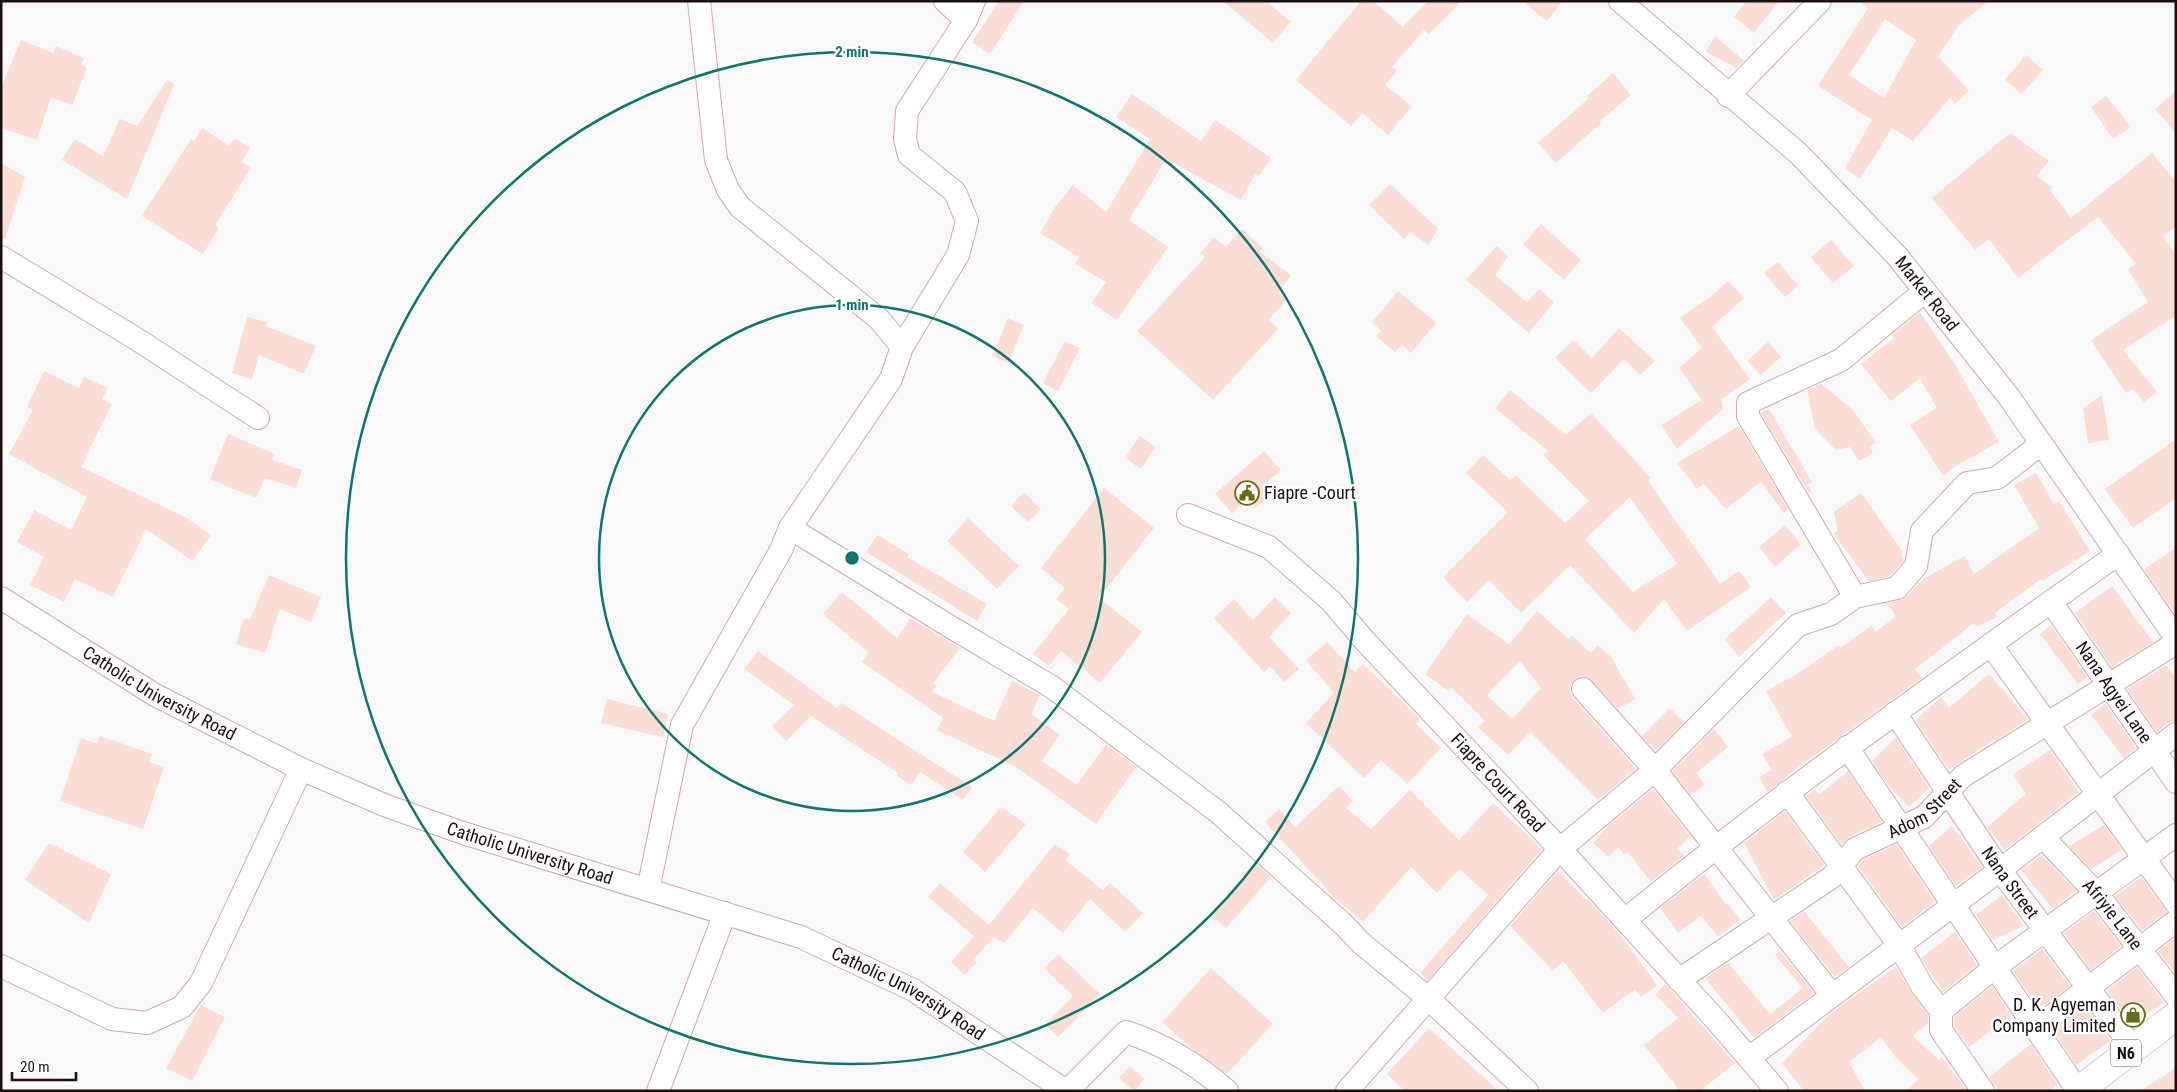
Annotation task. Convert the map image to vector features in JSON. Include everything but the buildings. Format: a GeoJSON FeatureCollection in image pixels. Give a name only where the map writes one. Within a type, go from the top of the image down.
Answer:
{"type":"FeatureCollection","features":[{"type":"Feature","properties":{"kind":"main road","name":"N6"},"geometry":{"type":"LineString","coordinates":[[2078,1091],[2176,1016]]}},
{"type":"Feature","properties":{"kind":"street"},"geometry":{"type":"LineString","coordinates":[[699,1],[716,160],[728,190],[740,207],[879,319],[902,347]]}},
{"type":"Feature","properties":{"kind":"street"},"geometry":{"type":"LineString","coordinates":[[648,890],[682,725],[781,550],[790,528],[891,379],[902,347],[958,256],[967,221],[955,192],[909,155],[905,139],[907,111],[970,11],[945,1]]}},
{"type":"Feature","properties":{"kind":"street","name":"Market Road"},"geometry":{"type":"LineString","coordinates":[[1620,1],[1728,96],[1799,154],[1897,256],[2009,397],[2175,635]]}},
{"type":"Feature","properties":{"kind":"street"},"geometry":{"type":"LineString","coordinates":[[1728,96],[1820,1]]}},
{"type":"Feature","properties":{"kind":"street"},"geometry":{"type":"LineString","coordinates":[[1,257],[134,338],[258,418]]}},
{"type":"Feature","properties":{"kind":"street"},"geometry":{"type":"LineString","coordinates":[[1855,597],[1748,416],[1748,403],[1842,360],[1925,291]]}},
{"type":"Feature","properties":{"kind":"street"},"geometry":{"type":"LineString","coordinates":[[1348,1091],[1560,849],[1655,770],[1798,626],[1831,614],[1855,597],[1897,588],[1916,566],[1922,531],[1966,483],[1997,478],[2041,444]]}},
{"type":"Feature","properties":{"kind":"street","name":"Fiapre Court Road"},"geometry":{"type":"LineString","coordinates":[[1188,515],[1269,547],[1331,601],[1365,641],[1625,920],[1778,1091]]}},
{"type":"Feature","properties":{"kind":"street"},"geometry":{"type":"LineString","coordinates":[[790,528],[954,629],[1042,680],[1105,724],[1218,812],[1344,925],[1361,943],[1429,999],[1527,1091]]}},
{"type":"Feature","properties":{"kind":"street"},"geometry":{"type":"LineString","coordinates":[[1625,920],[1714,847],[1847,747],[2118,554]]}},
{"type":"Feature","properties":{"kind":"street","name":"Catholic University Road"},"geometry":{"type":"LineString","coordinates":[[1,598],[156,695],[302,769],[384,805],[463,833],[801,937],[914,990],[1066,1091]]}},
{"type":"Feature","properties":{"kind":"street","name":"Nana Agyei Lane"},"geometry":{"type":"LineString","coordinates":[[2051,602],[2176,782]]}},
{"type":"Feature","properties":{"kind":"street","name":"Adom Street"},"geometry":{"type":"LineString","coordinates":[[1679,980],[1832,877],[1855,849],[1924,817],[1963,776],[2108,685],[2175,635]]}},
{"type":"Feature","properties":{"kind":"street"},"geometry":{"type":"LineString","coordinates":[[1991,645],[2176,903]]}},
{"type":"Feature","properties":{"kind":"street"},"geometry":{"type":"LineString","coordinates":[[1583,689],[1655,770],[1832,996]]}},
{"type":"Feature","properties":{"kind":"street","name":"Nana Street"},"geometry":{"type":"LineString","coordinates":[[1895,713],[2000,870],[2133,1048]]}},
{"type":"Feature","properties":{"kind":"street"},"geometry":{"type":"LineString","coordinates":[[1748,1058],[2000,870],[2176,734]]}},
{"type":"Feature","properties":{"kind":"street"},"geometry":{"type":"LineString","coordinates":[[1847,747],[2078,1091]]}},
{"type":"Feature","properties":{"kind":"street"},"geometry":{"type":"LineString","coordinates":[[1,966],[112,1019],[147,1023],[182,1007],[201,983],[302,769]]}},
{"type":"Feature","properties":{"kind":"street"},"geometry":{"type":"LineString","coordinates":[[1787,792],[1900,945],[1922,986],[1941,1010],[1941,1030],[1983,1091]]}},
{"type":"Feature","properties":{"kind":"street"},"geometry":{"type":"LineString","coordinates":[[1941,1010],[1995,967],[2176,835]]}},
{"type":"Feature","properties":{"kind":"street","name":"Afriyie Lane"},"geometry":{"type":"LineString","coordinates":[[2043,837],[2096,893],[2176,996]]}},
{"type":"Feature","properties":{"kind":"street"},"geometry":{"type":"LineString","coordinates":[[658,1091],[725,913]]}},
{"type":"Feature","properties":{"kind":"street"},"geometry":{"type":"LineString","coordinates":[[2036,1028],[2176,921]]}},
{"type":"Feature","properties":{"kind":"street"},"geometry":{"type":"LineString","coordinates":[[1066,1091],[1126,1032],[1150,1040],[1214,1080],[1227,1091]]}},
{"type":"Feature","properties":{"kind":"place","name":"Fiapre -Court"},"geometry":{"type":"Point","coordinates":[1247,493]}},
{"type":"Feature","properties":{"kind":"place","name":"D. K. Agyeman Company Limited"},"geometry":{"type":"Point","coordinates":[2133,1015]}}]}
